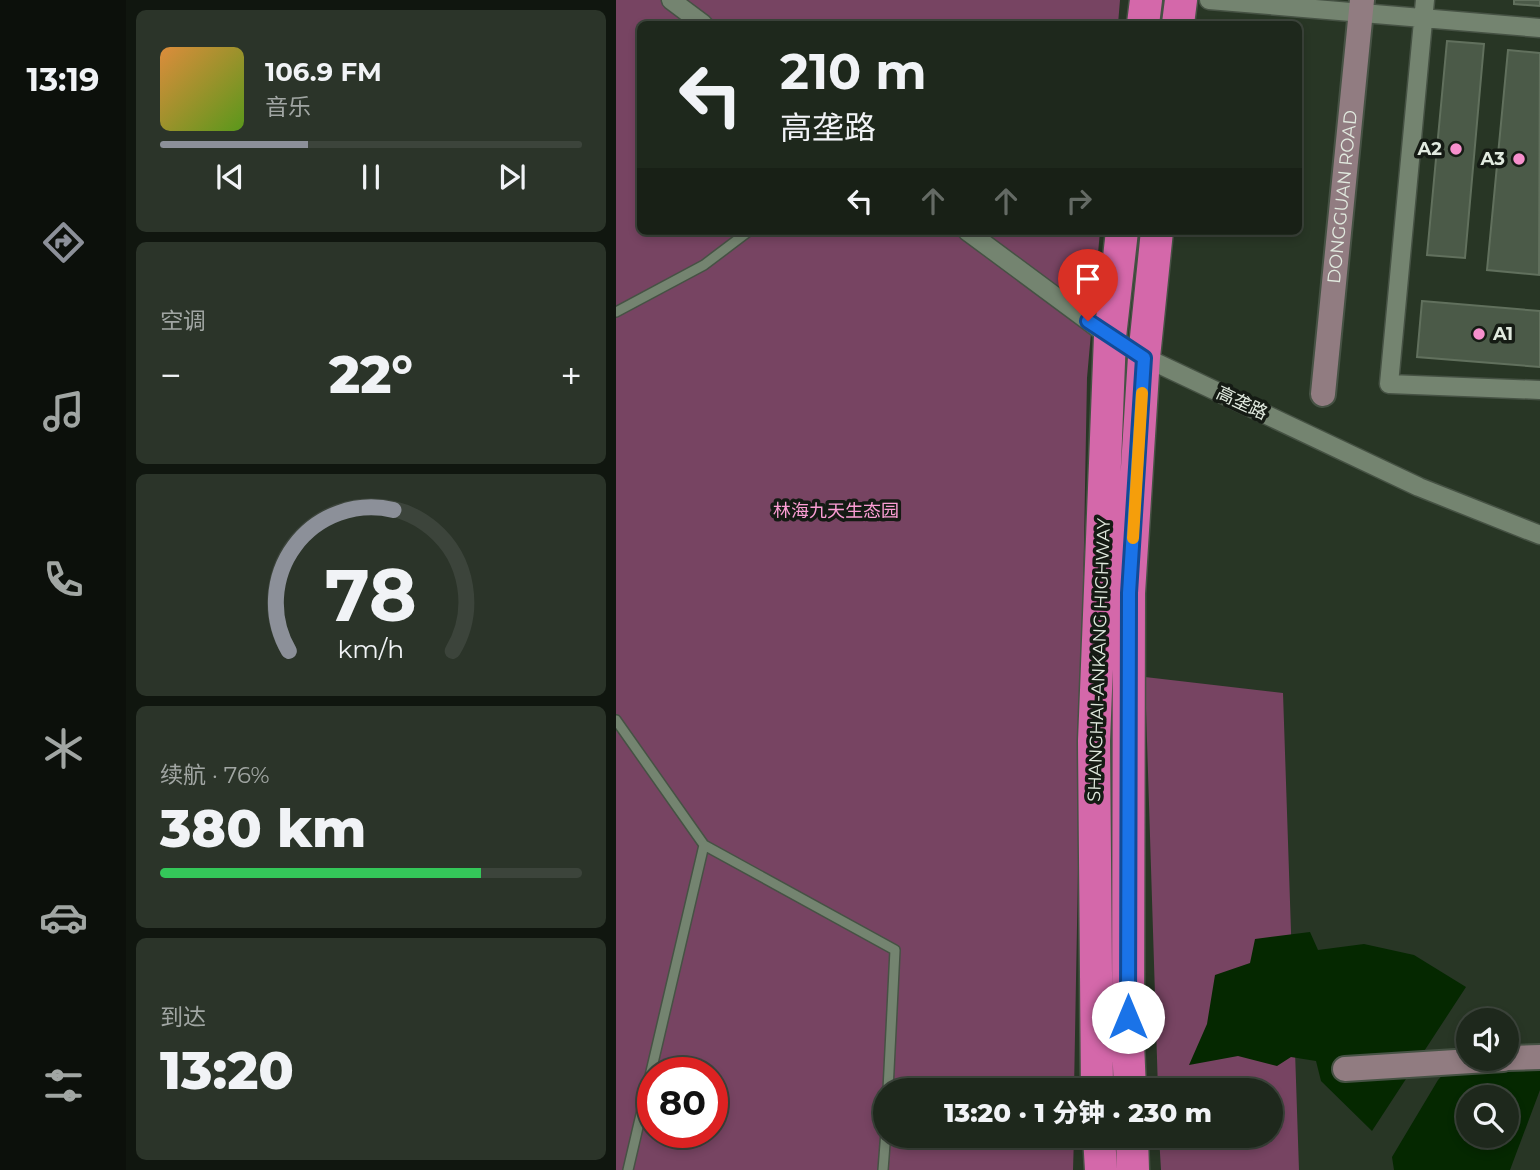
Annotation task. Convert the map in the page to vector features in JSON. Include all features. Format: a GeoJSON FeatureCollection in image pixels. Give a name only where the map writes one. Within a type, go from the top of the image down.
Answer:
{"type":"FeatureCollection","features":[{"type":"Feature","properties":{"kind":"highway"},"geometry":{"type":"LineString","coordinates":[[1143,21],[1146,0]]}},
{"type":"Feature","properties":{"kind":"highway"},"geometry":{"type":"LineString","coordinates":[[1178,21],[1181,0]]}},
{"type":"Feature","properties":{"kind":"highway","name":"SHANGHAI-ANKANG HIGHWAY"},"geometry":{"type":"LineString","coordinates":[[1097,1078],[1094,741],[1110,337],[1122,235]]}},
{"type":"Feature","properties":{"kind":"highway","name":"SHANGHAI-ANKANG HIGHWAY"},"geometry":{"type":"LineString","coordinates":[[1129,1078],[1129,593],[1144,358],[1157,235]]}},
{"type":"Feature","properties":{"kind":"highway"},"geometry":{"type":"LineString","coordinates":[[1100,1148],[1101,1170]]}},
{"type":"Feature","properties":{"kind":"highway"},"geometry":{"type":"LineString","coordinates":[[1132,1148],[1133,1170]]}},
{"type":"Feature","properties":{"kind":"street"},"geometry":{"type":"LineString","coordinates":[[671,0],[699,21]]}},
{"type":"Feature","properties":{"kind":"street"},"geometry":{"type":"LineString","coordinates":[[1209,0],[1361,7],[1423,19],[1540,28]]}},
{"type":"Feature","properties":{"kind":"street"},"geometry":{"type":"LineString","coordinates":[[1425,0],[1389,384],[1540,390]]}},
{"type":"Feature","properties":{"kind":"street","name":"DONGGUAN ROAD"},"geometry":{"type":"LineString","coordinates":[[1323,394],[1361,7]]}},
{"type":"Feature","properties":{"kind":"street","name":"高垄路"},"geometry":{"type":"LineString","coordinates":[[972,235],[1110,337],[1144,358],[1419,487],[1540,535]]}},
{"type":"Feature","properties":{"kind":"street"},"geometry":{"type":"LineString","coordinates":[[1519,1058],[1540,1057]]}},
{"type":"Feature","properties":{"kind":"street"},"geometry":{"type":"LineString","coordinates":[[1345,1069],[1456,1062]]}},
{"type":"Feature","properties":{"kind":"lane"},"geometry":{"type":"LineString","coordinates":[[616,312],[704,265],[744,235]]}},
{"type":"Feature","properties":{"kind":"lane"},"geometry":{"type":"LineString","coordinates":[[616,720],[704,845],[895,950],[889,1078]]}},
{"type":"Feature","properties":{"kind":"lane"},"geometry":{"type":"LineString","coordinates":[[628,1170],[704,845]]}},
{"type":"Feature","properties":{"kind":"lane"},"geometry":{"type":"LineString","coordinates":[[883,1170],[885,1148]]}},
{"type":"Feature","properties":{"kind":"green space","name":"林海九天生态园"},"geometry":{"type":"Polygon","coordinates":[[[616,0],[1120,0],[1118,21],[637,21],[637,235],[1100,235],[1087,378],[1074,1078],[873,1078],[873,1148],[1074,1148],[1073,1170],[616,1170],[616,0]]]}},
{"type":"Feature","properties":{"kind":"green space"},"geometry":{"type":"Polygon","coordinates":[[[1145,677],[1283,693],[1299,1170],[1161,1170],[1160,1148],[1283,1148],[1283,1078],[1158,1078],[1145,677]]]}},
{"type":"Feature","properties":{"kind":"shaded area"},"geometry":{"type":"Polygon","coordinates":[[[1310,932],[1318,950],[1364,944],[1414,955],[1466,987],[1372,1131],[1321,1081],[1316,1061],[1291,1057],[1277,1066],[1238,1056],[1189,1065],[1207,1024],[1215,975],[1250,963],[1255,939],[1310,932]]]}},
{"type":"Feature","properties":{"kind":"shaded area"},"geometry":{"type":"Polygon","coordinates":[[[1519,1048],[1540,1056],[1540,1090],[1519,1146],[1519,1085],[1456,1085],[1456,1148],[1518,1148],[1510,1170],[1394,1170],[1392,1157],[1438,1080],[1456,1060],[1456,1071],[1519,1071],[1519,1048]]]}},
{"type":"Feature","properties":{"kind":"building"},"geometry":{"type":"Polygon","coordinates":[[[1514,0],[1540,0],[1540,6],[1514,4],[1514,0]]]}},
{"type":"Feature","properties":{"kind":"building","name":"A2"},"geometry":{"type":"Polygon","coordinates":[[[1447,41],[1484,44],[1465,258],[1427,255],[1447,41]]]}},
{"type":"Feature","properties":{"kind":"building","name":"A3"},"geometry":{"type":"Polygon","coordinates":[[[1508,50],[1540,53],[1539,275],[1487,270],[1508,50]]]}},
{"type":"Feature","properties":{"kind":"building","name":"A1"},"geometry":{"type":"Polygon","coordinates":[[[1422,301],[1540,311],[1540,367],[1417,357],[1422,301]]]}},
{"type":"Feature","properties":{"kind":"slow traffic"},"geometry":{"type":"LineString","coordinates":[[1133,538],[1142,393]]}},
{"type":"Feature","properties":{"kind":"place","name":"A2"},"geometry":{"type":"Point","coordinates":[1456,149]}},
{"type":"Feature","properties":{"kind":"place","name":"A3"},"geometry":{"type":"Point","coordinates":[1519,159]}},
{"type":"Feature","properties":{"kind":"place","name":"A1"},"geometry":{"type":"Point","coordinates":[1479,334]}},
{"type":"Feature","properties":{"kind":"route"},"geometry":{"type":"LineString","coordinates":[[1088,321],[1144,358],[1129,593],[1128,1017]]}}]}
